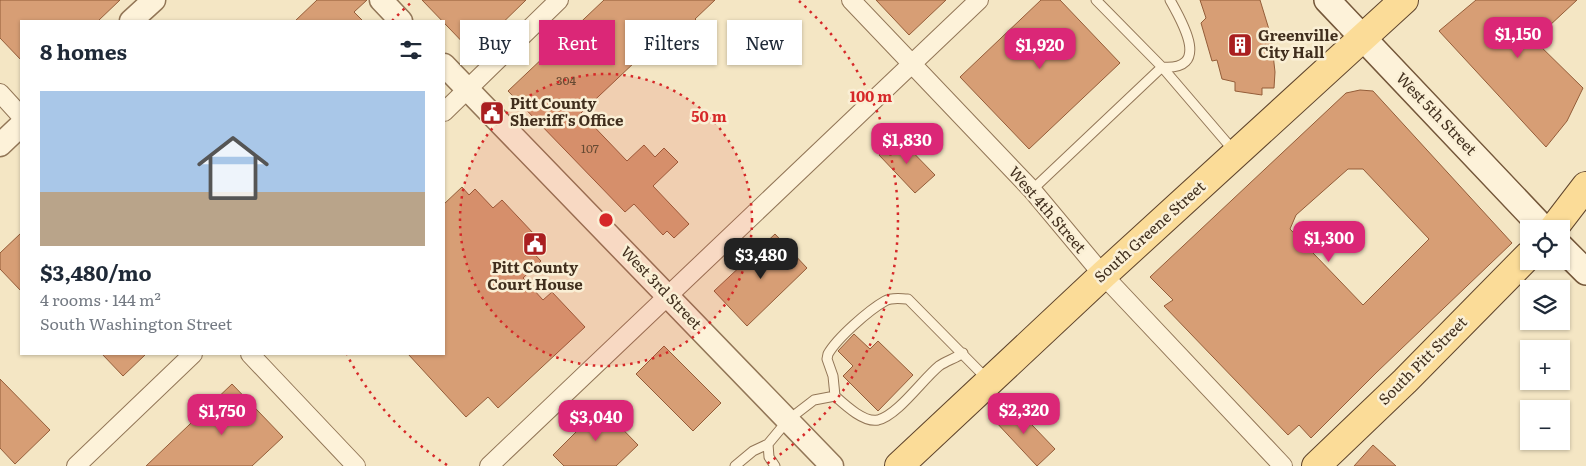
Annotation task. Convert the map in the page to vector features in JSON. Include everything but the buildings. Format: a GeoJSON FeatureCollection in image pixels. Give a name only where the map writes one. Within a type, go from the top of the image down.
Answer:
{"type":"FeatureCollection","features":[{"type":"Feature","properties":{"kind":"main road","name":"West 5th Street"},"geometry":{"type":"LineString","coordinates":[[1327,0],[1535,220]]}},
{"type":"Feature","properties":{"kind":"main road","name":"South Greene Street"},"geometry":{"type":"LineString","coordinates":[[900,466],[1103,275],[1404,0]]}},
{"type":"Feature","properties":{"kind":"main road"},"geometry":{"type":"LineString","coordinates":[[1560,220],[1586,186]]}},
{"type":"Feature","properties":{"kind":"main road"},"geometry":{"type":"LineString","coordinates":[[1570,256],[1586,272]]}},
{"type":"Feature","properties":{"kind":"main road","name":"South Pitt Street"},"geometry":{"type":"LineString","coordinates":[[1316,466],[1405,381],[1520,264]]}},
{"type":"Feature","properties":{"kind":"street"},"geometry":{"type":"LineString","coordinates":[[132,20],[154,0]]}},
{"type":"Feature","properties":{"kind":"street"},"geometry":{"type":"LineString","coordinates":[[381,0],[400,20]]}},
{"type":"Feature","properties":{"kind":"street"},"geometry":{"type":"LineString","coordinates":[[445,111],[559,0]]}},
{"type":"Feature","properties":{"kind":"street","name":"West 4th Street"},"geometry":{"type":"LineString","coordinates":[[851,0],[1032,190],[1103,275],[1283,466]]}},
{"type":"Feature","properties":{"kind":"street"},"geometry":{"type":"LineString","coordinates":[[489,466],[979,0]]}},
{"type":"Feature","properties":{"kind":"street","name":"West 3rd Street"},"geometry":{"type":"LineString","coordinates":[[445,66],[832,466]]}},
{"type":"Feature","properties":{"kind":"street"},"geometry":{"type":"LineString","coordinates":[[0,93],[20,115]]}},
{"type":"Feature","properties":{"kind":"street"},"geometry":{"type":"LineString","coordinates":[[0,146],[20,126]]}},
{"type":"Feature","properties":{"kind":"street"},"geometry":{"type":"LineString","coordinates":[[76,466],[192,355]]}},
{"type":"Feature","properties":{"kind":"street"},"geometry":{"type":"LineString","coordinates":[[251,355],[356,466]]}},
{"type":"Feature","properties":{"kind":"lane"},"geometry":{"type":"LineString","coordinates":[[1096,0],[1162,67],[1236,154]]}},
{"type":"Feature","properties":{"kind":"lane"},"geometry":{"type":"LineString","coordinates":[[1032,190],[1162,67],[1173,68],[1183,65],[1190,55],[1191,47],[1178,14],[1170,0]]}},
{"type":"Feature","properties":{"kind":"lane"},"geometry":{"type":"LineString","coordinates":[[963,353],[940,366],[891,414],[877,420],[863,417],[851,410],[835,396],[833,376],[827,359],[828,354],[857,322],[886,300],[894,298],[908,299],[963,353],[990,381]]}},
{"type":"Feature","properties":{"kind":"lane"},"geometry":{"type":"LineString","coordinates":[[735,466],[753,451],[768,444],[788,420],[814,400],[835,396]]}},
{"type":"Feature","properties":{"kind":"lane"},"geometry":{"type":"LineString","coordinates":[[768,444],[769,457],[775,466]]}},
{"type":"Feature","properties":{"kind":"place","name":"Greenville City Hall"},"geometry":{"type":"Point","coordinates":[1240,45]}},
{"type":"Feature","properties":{"kind":"place","name":"Pitt County Sheriff's Office"},"geometry":{"type":"Point","coordinates":[492,113]}},
{"type":"Feature","properties":{"kind":"place","name":"Pitt County Court House"},"geometry":{"type":"Point","coordinates":[535,244]}}]}
